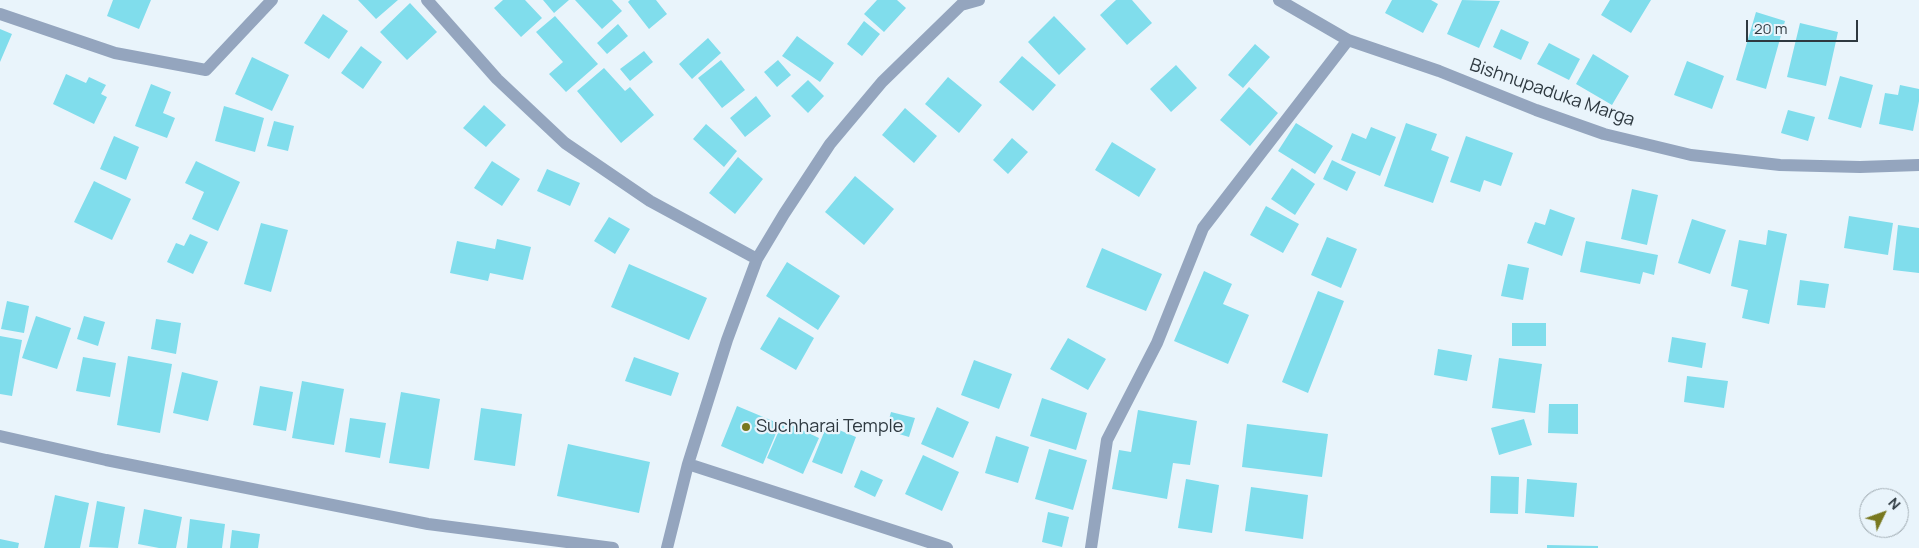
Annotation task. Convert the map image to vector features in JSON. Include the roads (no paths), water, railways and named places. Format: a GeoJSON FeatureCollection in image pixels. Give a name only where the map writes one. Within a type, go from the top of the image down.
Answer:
{"type":"FeatureCollection","features":[{"type":"Feature","properties":{"kind":"street"},"geometry":{"type":"LineString","coordinates":[[0,14],[115,53],[206,70],[272,0]]}},
{"type":"Feature","properties":{"kind":"street"},"geometry":{"type":"LineString","coordinates":[[427,0],[497,79],[565,143],[650,201],[757,259]]}},
{"type":"Feature","properties":{"kind":"street"},"geometry":{"type":"LineString","coordinates":[[667,548],[688,464],[727,340],[757,259],[830,144],[882,82],[958,3],[979,0]]}},
{"type":"Feature","properties":{"kind":"street","name":"Bishnupaduka Marga"},"geometry":{"type":"LineString","coordinates":[[1279,0],[1348,40],[1439,71],[1604,134],[1691,155],[1780,165],[1860,167],[1919,165]]}},
{"type":"Feature","properties":{"kind":"street"},"geometry":{"type":"LineString","coordinates":[[1091,548],[1107,440],[1157,343],[1203,228],[1348,40]]}},
{"type":"Feature","properties":{"kind":"street"},"geometry":{"type":"LineString","coordinates":[[0,436],[106,460],[428,524],[613,548]]}},
{"type":"Feature","properties":{"kind":"street"},"geometry":{"type":"LineString","coordinates":[[688,464],[947,548]]}},
{"type":"Feature","properties":{"kind":"place","name":"Suchharai Temple"},"geometry":{"type":"Point","coordinates":[746,427]}}]}
